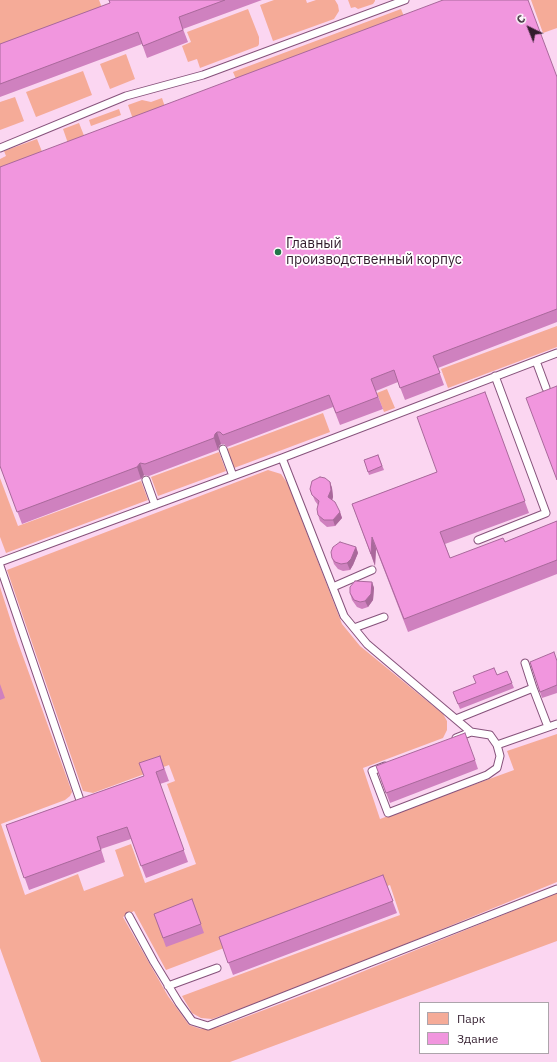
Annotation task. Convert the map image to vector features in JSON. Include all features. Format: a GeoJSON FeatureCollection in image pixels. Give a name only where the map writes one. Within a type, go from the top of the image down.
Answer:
{"type":"FeatureCollection","features":[{"type":"Feature","properties":{"kind":"lane"},"geometry":{"type":"LineString","coordinates":[[0,148],[126,96],[203,75],[405,0]]}},
{"type":"Feature","properties":{"kind":"lane"},"geometry":{"type":"LineString","coordinates":[[0,562],[282,458],[557,353]]}},
{"type":"Feature","properties":{"kind":"lane"},"geometry":{"type":"LineString","coordinates":[[536,361],[546,388]]}},
{"type":"Feature","properties":{"kind":"lane"},"geometry":{"type":"LineString","coordinates":[[478,540],[546,513],[496,376]]}},
{"type":"Feature","properties":{"kind":"lane"},"geometry":{"type":"LineString","coordinates":[[223,450],[233,476]]}},
{"type":"Feature","properties":{"kind":"lane"},"geometry":{"type":"LineString","coordinates":[[282,458],[344,616],[367,644],[471,732]]}},
{"type":"Feature","properties":{"kind":"lane"},"geometry":{"type":"LineString","coordinates":[[146,480],[155,505]]}},
{"type":"Feature","properties":{"kind":"lane"},"geometry":{"type":"LineString","coordinates":[[0,566],[78,807],[89,803]]}},
{"type":"Feature","properties":{"kind":"lane"},"geometry":{"type":"LineString","coordinates":[[332,587],[372,570]]}},
{"type":"Feature","properties":{"kind":"lane"},"geometry":{"type":"LineString","coordinates":[[354,628],[384,617]]}},
{"type":"Feature","properties":{"kind":"lane"},"geometry":{"type":"LineString","coordinates":[[525,663],[548,727]]}},
{"type":"Feature","properties":{"kind":"lane"},"geometry":{"type":"LineString","coordinates":[[456,719],[533,688]]}},
{"type":"Feature","properties":{"kind":"lane"},"geometry":{"type":"LineString","coordinates":[[497,745],[557,724]]}},
{"type":"Feature","properties":{"kind":"lane"},"geometry":{"type":"LineString","coordinates":[[393,763],[372,771],[388,814],[487,775],[497,768],[500,756],[497,745],[490,735],[471,732],[450,740]]}},
{"type":"Feature","properties":{"kind":"lane"},"geometry":{"type":"LineString","coordinates":[[129,916],[168,986],[192,1021],[208,1026],[557,889]]}},
{"type":"Feature","properties":{"kind":"lane"},"geometry":{"type":"LineString","coordinates":[[168,986],[217,968]]}},
{"type":"Feature","properties":{"kind":"green space"},"geometry":{"type":"Polygon","coordinates":[[[0,0],[99,0],[106,18],[0,58],[0,0]]]}},
{"type":"Feature","properties":{"kind":"green space"},"geometry":{"type":"Polygon","coordinates":[[[274,0],[306,0],[307,3],[316,0],[335,0],[339,11],[334,19],[273,41],[260,5],[274,0]]]}},
{"type":"Feature","properties":{"kind":"green space"},"geometry":{"type":"Polygon","coordinates":[[[348,0],[375,1],[373,4],[358,9],[355,7],[351,8],[348,0]]]}},
{"type":"Feature","properties":{"kind":"green space"},"geometry":{"type":"Polygon","coordinates":[[[531,0],[557,0],[557,28],[543,33],[531,0]]]}},
{"type":"Feature","properties":{"kind":"green space"},"geometry":{"type":"Polygon","coordinates":[[[248,9],[259,37],[258,46],[200,68],[197,59],[188,62],[182,46],[191,42],[187,32],[248,9]]]}},
{"type":"Feature","properties":{"kind":"green space"},"geometry":{"type":"Polygon","coordinates":[[[401,9],[407,24],[239,86],[233,72],[401,9]]]}},
{"type":"Feature","properties":{"kind":"green space"},"geometry":{"type":"Polygon","coordinates":[[[126,54],[135,79],[110,89],[100,64],[126,54]]]}},
{"type":"Feature","properties":{"kind":"green space"},"geometry":{"type":"Polygon","coordinates":[[[83,71],[92,95],[36,117],[26,92],[83,71]]]}},
{"type":"Feature","properties":{"kind":"green space"},"geometry":{"type":"Polygon","coordinates":[[[15,97],[24,121],[0,130],[0,102],[15,97]]]}},
{"type":"Feature","properties":{"kind":"green space"},"geometry":{"type":"Polygon","coordinates":[[[162,98],[167,113],[135,125],[128,105],[142,100],[151,102],[162,98]]]}},
{"type":"Feature","properties":{"kind":"green space"},"geometry":{"type":"Polygon","coordinates":[[[119,109],[121,115],[91,126],[89,120],[119,109]]]}},
{"type":"Feature","properties":{"kind":"green space"},"geometry":{"type":"Polygon","coordinates":[[[79,123],[87,143],[70,149],[63,129],[79,123]]]}},
{"type":"Feature","properties":{"kind":"green space"},"geometry":{"type":"Polygon","coordinates":[[[37,139],[45,159],[0,175],[0,159],[6,156],[4,151],[37,139]]]}},
{"type":"Feature","properties":{"kind":"green space"},"geometry":{"type":"Polygon","coordinates":[[[557,326],[557,347],[448,388],[441,369],[557,326]]]}},
{"type":"Feature","properties":{"kind":"green space"},"geometry":{"type":"Polygon","coordinates":[[[387,389],[395,408],[384,412],[377,393],[387,389]]]}},
{"type":"Feature","properties":{"kind":"green space"},"geometry":{"type":"Polygon","coordinates":[[[323,413],[330,432],[234,468],[227,449],[323,413]]]}},
{"type":"Feature","properties":{"kind":"green space"},"geometry":{"type":"Polygon","coordinates":[[[219,452],[226,471],[158,496],[151,477],[219,452]]]}},
{"type":"Feature","properties":{"kind":"green space"},"geometry":{"type":"Polygon","coordinates":[[[268,470],[281,474],[288,484],[342,624],[360,646],[443,714],[447,721],[447,730],[443,738],[363,768],[380,819],[514,770],[507,751],[557,734],[557,882],[296,989],[212,1019],[201,1018],[192,1013],[182,996],[400,915],[390,885],[166,970],[134,911],[123,917],[168,996],[189,1025],[201,1029],[210,1029],[222,1026],[327,986],[557,893],[557,941],[230,1062],[41,1062],[0,948],[0,587],[17,640],[72,792],[65,800],[1,824],[25,895],[78,874],[84,891],[124,876],[115,850],[131,844],[145,883],[196,864],[167,784],[175,781],[169,765],[93,793],[83,791],[7,570],[268,470]]]}},
{"type":"Feature","properties":{"kind":"green space"},"geometry":{"type":"Polygon","coordinates":[[[0,478],[18,526],[141,481],[148,500],[6,553],[0,537],[0,478]]]}},
{"type":"Feature","properties":{"kind":"building"},"geometry":{"type":"Polygon","coordinates":[[[109,0],[225,0],[179,17],[183,30],[143,46],[138,32],[0,84],[0,44],[110,3],[109,0]]]}},
{"type":"Feature","properties":{"kind":"building","name":"Главный производственный корпус"},"geometry":{"type":"Polygon","coordinates":[[[443,0],[528,0],[557,77],[557,309],[433,356],[440,373],[400,388],[394,370],[371,379],[378,397],[336,413],[329,395],[223,435],[220,432],[217,432],[214,438],[145,464],[140,463],[137,467],[17,512],[0,466],[0,167],[443,0]]]}},
{"type":"Feature","properties":{"kind":"building"},"geometry":{"type":"Polygon","coordinates":[[[557,386],[557,480],[526,398],[557,386]]]}},
{"type":"Feature","properties":{"kind":"building"},"geometry":{"type":"Polygon","coordinates":[[[485,392],[525,501],[440,532],[450,558],[503,538],[505,542],[557,521],[557,560],[404,619],[372,537],[371,554],[352,504],[437,472],[417,417],[485,392]]]}},
{"type":"Feature","properties":{"kind":"building"},"geometry":{"type":"Polygon","coordinates":[[[378,455],[382,466],[368,472],[364,460],[378,455]]]}},
{"type":"Feature","properties":{"kind":"building"},"geometry":{"type":"Polygon","coordinates":[[[320,477],[325,478],[330,482],[331,490],[328,497],[335,502],[340,512],[333,520],[324,520],[318,515],[317,509],[319,501],[312,495],[310,489],[312,481],[320,477]]]}},
{"type":"Feature","properties":{"kind":"building"},"geometry":{"type":"Polygon","coordinates":[[[340,542],[356,547],[351,559],[347,563],[341,564],[335,562],[332,558],[331,552],[333,547],[340,542]]]}},
{"type":"Feature","properties":{"kind":"building"},"geometry":{"type":"Polygon","coordinates":[[[355,581],[372,582],[371,594],[365,601],[360,602],[354,600],[350,593],[350,587],[355,581]]]}},
{"type":"Feature","properties":{"kind":"building"},"geometry":{"type":"Polygon","coordinates":[[[554,652],[557,661],[557,685],[540,692],[530,662],[554,652]]]}},
{"type":"Feature","properties":{"kind":"building"},"geometry":{"type":"Polygon","coordinates":[[[494,668],[497,675],[507,671],[512,683],[458,704],[453,692],[476,683],[473,676],[494,668]]]}},
{"type":"Feature","properties":{"kind":"building"},"geometry":{"type":"Polygon","coordinates":[[[465,733],[475,760],[386,793],[376,766],[465,733]]]}},
{"type":"Feature","properties":{"kind":"building"},"geometry":{"type":"Polygon","coordinates":[[[160,756],[164,769],[156,772],[184,850],[141,866],[127,827],[97,837],[101,850],[24,878],[6,825],[144,776],[139,763],[160,756]]]}},
{"type":"Feature","properties":{"kind":"building"},"geometry":{"type":"Polygon","coordinates":[[[383,875],[393,901],[228,963],[219,937],[383,875]]]}},
{"type":"Feature","properties":{"kind":"building"},"geometry":{"type":"Polygon","coordinates":[[[192,899],[201,924],[163,938],[154,914],[192,899]]]}},
{"type":"Feature","properties":{"kind":"place","name":"Главный производственный корпус"},"geometry":{"type":"Point","coordinates":[278,252]}}]}
